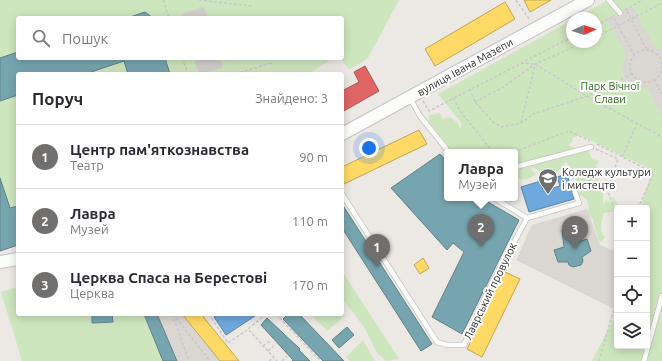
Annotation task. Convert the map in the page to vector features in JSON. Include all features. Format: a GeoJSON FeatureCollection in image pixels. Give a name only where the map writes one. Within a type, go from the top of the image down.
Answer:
{"type":"FeatureCollection","features":[{"type":"Feature","properties":{"kind":"main road","name":"вулиця Івана Мазепи"},"geometry":{"type":"LineString","coordinates":[[344,133],[588,0]]}},
{"type":"Feature","properties":{"kind":"main road"},"geometry":{"type":"LineString","coordinates":[[0,262],[16,259]]}},
{"type":"Feature","properties":{"kind":"lane"},"geometry":{"type":"LineString","coordinates":[[609,0],[620,13]]}},
{"type":"Feature","properties":{"kind":"lane"},"geometry":{"type":"LineString","coordinates":[[410,97],[420,116],[447,149]]}},
{"type":"Feature","properties":{"kind":"lane"},"geometry":{"type":"LineString","coordinates":[[518,166],[591,147]]}},
{"type":"Feature","properties":{"kind":"lane"},"geometry":{"type":"LineString","coordinates":[[499,201],[526,218],[579,203],[575,192]]}},
{"type":"Feature","properties":{"kind":"lane","name":"Лаврський провулок"},"geometry":{"type":"LineString","coordinates":[[344,197],[437,342],[447,345],[464,345],[487,293],[526,218]]}},
{"type":"Feature","properties":{"kind":"lane"},"geometry":{"type":"LineString","coordinates":[[644,361],[662,296]]}},
{"type":"Feature","properties":{"kind":"path"},"geometry":{"type":"LineString","coordinates":[[163,0],[168,16]]}},
{"type":"Feature","properties":{"kind":"path"},"geometry":{"type":"LineString","coordinates":[[199,0],[251,6]]}},
{"type":"Feature","properties":{"kind":"path"},"geometry":{"type":"LineString","coordinates":[[516,0],[531,20]]}},
{"type":"Feature","properties":{"kind":"path"},"geometry":{"type":"LineString","coordinates":[[642,0],[626,9],[646,50],[661,58],[661,71],[654,79],[644,81],[639,80],[632,74],[630,65],[634,56],[646,50]]}},
{"type":"Feature","properties":{"kind":"path"},"geometry":{"type":"LineString","coordinates":[[602,34],[662,3]]}},
{"type":"Feature","properties":{"kind":"path"},"geometry":{"type":"LineString","coordinates":[[602,22],[613,16],[634,56]]}},
{"type":"Feature","properties":{"kind":"path"},"geometry":{"type":"LineString","coordinates":[[428,111],[566,40]]}},
{"type":"Feature","properties":{"kind":"path"},"geometry":{"type":"LineString","coordinates":[[476,102],[505,86],[535,64],[571,48]]}},
{"type":"Feature","properties":{"kind":"path"},"geometry":{"type":"LineString","coordinates":[[183,60],[187,72]]}},
{"type":"Feature","properties":{"kind":"path"},"geometry":{"type":"LineString","coordinates":[[242,72],[272,63]]}},
{"type":"Feature","properties":{"kind":"path"},"geometry":{"type":"LineString","coordinates":[[521,63],[535,64],[587,96],[662,137]]}},
{"type":"Feature","properties":{"kind":"path"},"geometry":{"type":"LineString","coordinates":[[521,123],[535,64]]}},
{"type":"Feature","properties":{"kind":"path"},"geometry":{"type":"LineString","coordinates":[[470,89],[476,102],[493,122],[502,127],[521,123],[533,114],[587,96],[632,74]]}},
{"type":"Feature","properties":{"kind":"path"},"geometry":{"type":"LineString","coordinates":[[654,79],[662,94]]}},
{"type":"Feature","properties":{"kind":"path"},"geometry":{"type":"LineString","coordinates":[[453,98],[460,111],[491,149]]}},
{"type":"Feature","properties":{"kind":"path"},"geometry":{"type":"LineString","coordinates":[[622,157],[637,124]]}},
{"type":"Feature","properties":{"kind":"path"},"geometry":{"type":"LineString","coordinates":[[518,150],[569,131],[654,173],[639,205]]}},
{"type":"Feature","properties":{"kind":"path"},"geometry":{"type":"LineString","coordinates":[[582,137],[591,147],[618,159],[607,190],[614,208]]}},
{"type":"Feature","properties":{"kind":"path"},"geometry":{"type":"LineString","coordinates":[[599,361],[614,309]]}},
{"type":"Feature","properties":{"kind":"path"},"geometry":{"type":"LineString","coordinates":[[173,316],[189,361]]}},
{"type":"Feature","properties":{"kind":"path"},"geometry":{"type":"LineString","coordinates":[[174,316],[210,361]]}},
{"type":"Feature","properties":{"kind":"path"},"geometry":{"type":"LineString","coordinates":[[210,316],[228,343],[264,316]]}},
{"type":"Feature","properties":{"kind":"path"},"geometry":{"type":"LineString","coordinates":[[278,316],[321,361]]}},
{"type":"Feature","properties":{"kind":"path"},"geometry":{"type":"LineString","coordinates":[[248,329],[277,361]]}},
{"type":"Feature","properties":{"kind":"path"},"geometry":{"type":"LineString","coordinates":[[263,346],[271,340]]}},
{"type":"Feature","properties":{"kind":"path"},"geometry":{"type":"LineString","coordinates":[[268,351],[276,345]]}},
{"type":"Feature","properties":{"kind":"path"},"geometry":{"type":"LineString","coordinates":[[282,361],[287,356]]}},
{"type":"Feature","properties":{"kind":"path"},"geometry":{"type":"LineString","coordinates":[[269,361],[274,357]]}},
{"type":"Feature","properties":{"kind":"green space"},"geometry":{"type":"Polygon","coordinates":[[[0,0],[399,0],[368,58],[349,70],[342,60],[344,60],[344,16],[16,16],[16,60],[330,60],[312,72],[16,72],[16,246],[0,251],[0,0]]]}},
{"type":"Feature","properties":{"kind":"green space","name":"Парк Вічної Слави"},"geometry":{"type":"Polygon","coordinates":[[[608,0],[662,0],[662,361],[592,361],[614,318],[614,349],[650,349],[650,205],[641,205],[650,177],[648,168],[580,135],[572,138],[573,141],[568,145],[583,152],[588,150],[592,159],[599,161],[596,166],[600,170],[597,183],[603,190],[603,206],[606,200],[611,202],[614,197],[618,205],[614,205],[614,211],[604,213],[601,226],[605,237],[602,242],[598,242],[598,236],[593,219],[586,215],[589,208],[587,199],[579,195],[574,171],[568,166],[566,161],[561,169],[554,173],[539,171],[533,167],[531,170],[536,174],[527,179],[522,179],[518,178],[518,149],[450,149],[428,120],[430,115],[440,113],[443,119],[450,117],[458,123],[460,129],[462,124],[438,94],[566,23],[566,48],[602,48],[602,12],[587,12],[608,0]]]}},
{"type":"Feature","properties":{"kind":"green space"},"geometry":{"type":"Polygon","coordinates":[[[344,274],[399,359],[386,361],[377,353],[364,327],[344,301],[344,274]]]}},
{"type":"Feature","properties":{"kind":"green space"},"geometry":{"type":"Polygon","coordinates":[[[14,288],[16,289],[16,316],[92,316],[93,323],[113,322],[112,316],[145,316],[163,361],[22,361],[1,292],[14,288]]]}},
{"type":"Feature","properties":{"kind":"green space"},"geometry":{"type":"Polygon","coordinates":[[[344,314],[345,316],[327,331],[313,316],[344,316],[344,314]]]}},
{"type":"Feature","properties":{"kind":"green space"},"geometry":{"type":"Polygon","coordinates":[[[363,340],[375,361],[350,361],[346,357],[363,340]]]}},
{"type":"Feature","properties":{"kind":"shaded area"},"geometry":{"type":"Polygon","coordinates":[[[632,6],[653,44],[662,50],[662,116],[647,88],[636,88],[625,79],[622,66],[626,55],[607,19],[632,6]]]}},
{"type":"Feature","properties":{"kind":"shaded area"},"geometry":{"type":"Polygon","coordinates":[[[587,209],[600,245],[614,251],[614,309],[516,260],[532,225],[587,209]],[[569,228],[562,230],[564,247],[555,250],[573,267],[581,265],[583,261],[582,257],[591,251],[578,242],[576,236],[571,235],[569,228]]]}},
{"type":"Feature","properties":{"kind":"shaded area"},"geometry":{"type":"Polygon","coordinates":[[[158,316],[184,316],[220,361],[177,361],[158,316]]]}},
{"type":"Feature","properties":{"kind":"building: Житло"},"geometry":{"type":"Polygon","coordinates":[[[524,0],[551,0],[530,12],[524,0]]]}},
{"type":"Feature","properties":{"kind":"building: Житло"},"geometry":{"type":"Polygon","coordinates":[[[505,2],[515,19],[435,66],[425,49],[505,2]]]}},
{"type":"Feature","properties":{"kind":"building: Житло"},"geometry":{"type":"Polygon","coordinates":[[[419,130],[427,144],[344,184],[344,166],[419,130]]]}},
{"type":"Feature","properties":{"kind":"building: Житло"},"geometry":{"type":"Polygon","coordinates":[[[423,258],[429,268],[420,274],[414,265],[423,258]]]}},
{"type":"Feature","properties":{"kind":"building: Житло"},"geometry":{"type":"Polygon","coordinates":[[[505,272],[520,279],[482,357],[467,349],[505,272]]]}},
{"type":"Feature","properties":{"kind":"building: Житло"},"geometry":{"type":"Polygon","coordinates":[[[184,316],[203,316],[239,361],[220,361],[184,316]]]}},
{"type":"Feature","properties":{"kind":"building: Торгівля"},"geometry":{"type":"Polygon","coordinates":[[[365,66],[379,91],[344,111],[344,90],[359,82],[354,72],[365,66]]]}},
{"type":"Feature","properties":{"kind":"building: Школи","name":"Коледж культури і мистецтв"},"geometry":{"type":"Polygon","coordinates":[[[567,174],[574,199],[529,212],[521,187],[541,181],[543,191],[560,186],[557,177],[567,174]]]}},
{"type":"Feature","properties":{"kind":"building: Школи"},"geometry":{"type":"Polygon","coordinates":[[[216,316],[255,316],[226,335],[214,317],[216,316]]]}},
{"type":"Feature","properties":{"kind":"building: Установи"},"geometry":{"type":"Polygon","coordinates":[[[145,12],[150,16],[133,16],[145,12]]]}},
{"type":"Feature","properties":{"kind":"building: Установи"},"geometry":{"type":"Polygon","coordinates":[[[16,53],[16,60],[166,60],[169,72],[127,72],[124,61],[91,72],[16,72],[16,96],[0,101],[0,58],[16,53]]]}},
{"type":"Feature","properties":{"kind":"building: Установи"},"geometry":{"type":"Polygon","coordinates":[[[440,154],[444,159],[444,201],[486,201],[519,220],[462,334],[432,317],[464,252],[453,243],[447,250],[391,188],[440,154]]]}},
{"type":"Feature","properties":{"kind":"building: Установи"},"geometry":{"type":"Polygon","coordinates":[[[0,178],[10,208],[16,206],[16,246],[0,251],[0,178]]]}},
{"type":"Feature","properties":{"kind":"building: Установи"},"geometry":{"type":"Polygon","coordinates":[[[344,207],[432,344],[421,351],[344,231],[344,207]]]}},
{"type":"Feature","properties":{"kind":"building: Установи"},"geometry":{"type":"Polygon","coordinates":[[[569,228],[571,235],[576,236],[578,242],[587,239],[591,251],[582,257],[583,261],[581,265],[573,267],[569,265],[568,262],[558,262],[554,250],[564,247],[562,230],[569,228]]]}},
{"type":"Feature","properties":{"kind":"building: Установи"},"geometry":{"type":"Polygon","coordinates":[[[92,316],[112,316],[113,322],[92,323],[92,316]]]}},
{"type":"Feature","properties":{"kind":"building: Установи"},"geometry":{"type":"Polygon","coordinates":[[[145,316],[158,316],[177,361],[163,361],[145,316]]]}},
{"type":"Feature","properties":{"kind":"building: Установи"},"geometry":{"type":"Polygon","coordinates":[[[286,316],[301,316],[344,361],[323,361],[283,319],[286,316]]]}},
{"type":"Feature","properties":{"kind":"building: Установи"},"geometry":{"type":"Polygon","coordinates":[[[267,318],[300,349],[299,350],[310,361],[292,361],[293,360],[261,325],[267,318]]]}},
{"type":"Feature","properties":{"kind":"building: Установи"},"geometry":{"type":"Polygon","coordinates":[[[347,327],[354,335],[339,348],[332,340],[347,327]]]}},
{"type":"Feature","properties":{"kind":"building: Інше"},"geometry":{"type":"Polygon","coordinates":[[[204,7],[207,16],[182,16],[181,14],[204,7]]]}},
{"type":"Feature","properties":{"kind":"building: Інше"},"geometry":{"type":"Polygon","coordinates":[[[195,60],[221,60],[223,67],[206,72],[198,72],[195,60]]]}},
{"type":"Feature","properties":{"kind":"place","name":"Коледж культури і мистецтв"},"geometry":{"type":"Point","coordinates":[548,195]}},
{"type":"Feature","properties":{"kind":"place","name":"Лавра"},"geometry":{"type":"Point","coordinates":[481,247]}},
{"type":"Feature","properties":{"kind":"place","name":"Церква Спаса на Берестові"},"geometry":{"type":"Point","coordinates":[575,249]}},
{"type":"Feature","properties":{"kind":"place","name":"Центр пам'яткознавства"},"geometry":{"type":"Point","coordinates":[377,267]}}]}
